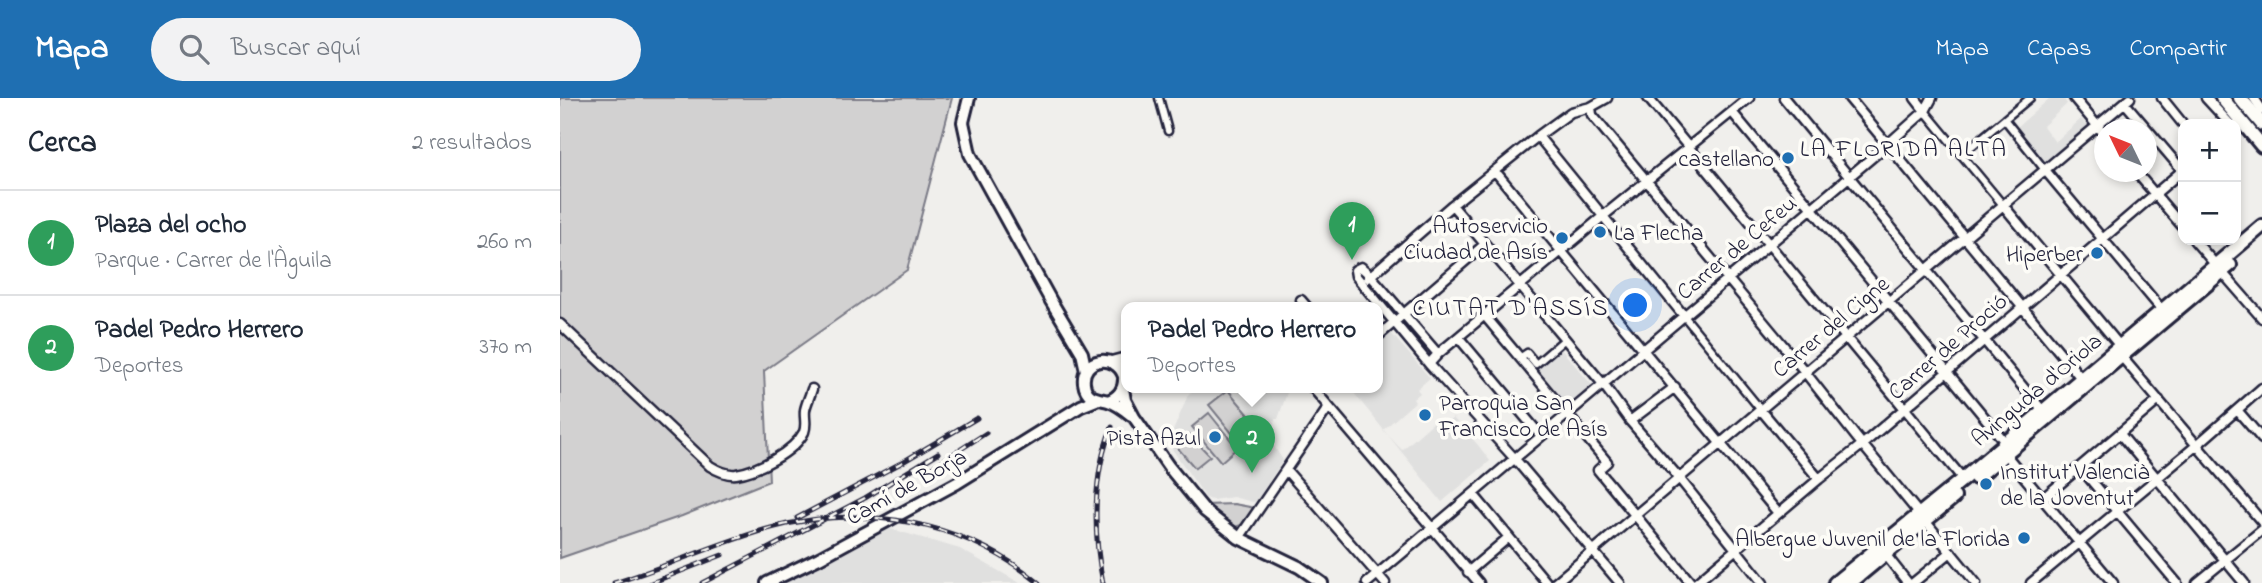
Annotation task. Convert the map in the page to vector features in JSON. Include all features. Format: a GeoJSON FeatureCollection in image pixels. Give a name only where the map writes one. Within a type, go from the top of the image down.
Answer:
{"type":"FeatureCollection","features":[{"type":"Feature","properties":{"kind":"main road"},"geometry":{"type":"LineString","coordinates":[[2222,98],[2262,146]]}},
{"type":"Feature","properties":{"kind":"main road"},"geometry":{"type":"LineString","coordinates":[[2240,98],[2262,124]]}},
{"type":"Feature","properties":{"kind":"main road","name":"Avinguda d'Oriola"},"geometry":{"type":"LineString","coordinates":[[1835,583],[1923,517],[2218,269],[2262,226]]}},
{"type":"Feature","properties":{"kind":"main road","name":"Avinguda d'Oriola"},"geometry":{"type":"LineString","coordinates":[[1850,583],[1885,554],[1963,479],[2005,448],[2042,410],[2120,351],[2162,310],[2262,237]]}},
{"type":"Feature","properties":{"kind":"street"},"geometry":{"type":"LineString","coordinates":[[969,98],[963,122],[970,154],[1082,353],[1086,371],[1084,386],[1091,396],[1134,417]]}},
{"type":"Feature","properties":{"kind":"street"},"geometry":{"type":"LineString","coordinates":[[1159,98],[1168,131]]}},
{"type":"Feature","properties":{"kind":"street"},"geometry":{"type":"LineString","coordinates":[[1366,288],[1367,279],[1452,205],[1538,136],[1571,112],[1591,107],[1606,98]]}},
{"type":"Feature","properties":{"kind":"street"},"geometry":{"type":"LineString","coordinates":[[1648,98],[1963,479]]}},
{"type":"Feature","properties":{"kind":"street"},"geometry":{"type":"LineString","coordinates":[[1429,364],[1602,216],[1749,98]]}},
{"type":"Feature","properties":{"kind":"street"},"geometry":{"type":"LineString","coordinates":[[1784,98],[2042,410]]}},
{"type":"Feature","properties":{"kind":"street"},"geometry":{"type":"LineString","coordinates":[[1849,98],[2081,378]]}},
{"type":"Feature","properties":{"kind":"street"},"geometry":{"type":"LineString","coordinates":[[1915,98],[2159,400],[2262,522]]}},
{"type":"Feature","properties":{"kind":"street","name":"Carrer de Cefeu"},"geometry":{"type":"LineString","coordinates":[[1367,583],[1888,144],[1925,111],[1932,98]]}},
{"type":"Feature","properties":{"kind":"street"},"geometry":{"type":"LineString","coordinates":[[1961,155],[2030,98]]}},
{"type":"Feature","properties":{"kind":"street"},"geometry":{"type":"LineString","coordinates":[[2074,98],[2094,122]]}},
{"type":"Feature","properties":{"kind":"street"},"geometry":{"type":"LineString","coordinates":[[2162,98],[2179,119]]}},
{"type":"Feature","properties":{"kind":"street"},"geometry":{"type":"LineString","coordinates":[[2206,98],[2225,119]]}},
{"type":"Feature","properties":{"kind":"street"},"geometry":{"type":"LineString","coordinates":[[2254,98],[2262,110]]}},
{"type":"Feature","properties":{"kind":"street"},"geometry":{"type":"LineString","coordinates":[[2128,100],[2178,165]]}},
{"type":"Feature","properties":{"kind":"street","name":"Carrer del Cigne"},"geometry":{"type":"LineString","coordinates":[[2105,119],[2128,100]]}},
{"type":"Feature","properties":{"kind":"street"},"geometry":{"type":"LineString","coordinates":[[1591,107],[1592,115],[1976,583]]}},
{"type":"Feature","properties":{"kind":"street"},"geometry":{"type":"LineString","coordinates":[[1732,112],[1947,372],[2042,499],[2113,583]]}},
{"type":"Feature","properties":{"kind":"street"},"geometry":{"type":"LineString","coordinates":[[2005,120],[2162,310]]}},
{"type":"Feature","properties":{"kind":"street","name":"Carrer del Cigne"},"geometry":{"type":"LineString","coordinates":[[1555,583],[2094,129]]}},
{"type":"Feature","properties":{"kind":"street"},"geometry":{"type":"LineString","coordinates":[[1538,136],[1819,479]]}},
{"type":"Feature","properties":{"kind":"street"},"geometry":{"type":"LineString","coordinates":[[1495,171],[1778,513]]}},
{"type":"Feature","properties":{"kind":"street","name":"Carrer de Proció"},"geometry":{"type":"LineString","coordinates":[[1694,583],[1863,444],[2178,175]]}},
{"type":"Feature","properties":{"kind":"street"},"geometry":{"type":"LineString","coordinates":[[2145,182],[2178,221]]}},
{"type":"Feature","properties":{"kind":"street"},"geometry":{"type":"LineString","coordinates":[[1452,205],[1603,384],[1630,421],[1763,583]]}},
{"type":"Feature","properties":{"kind":"street"},"geometry":{"type":"LineString","coordinates":[[1383,332],[1484,245]]}},
{"type":"Feature","properties":{"kind":"street"},"geometry":{"type":"LineString","coordinates":[[2198,245],[2262,318]]}},
{"type":"Feature","properties":{"kind":"street"},"geometry":{"type":"LineString","coordinates":[[1378,302],[1354,273],[1361,267],[1405,313],[1438,354]]}},
{"type":"Feature","properties":{"kind":"street"},"geometry":{"type":"LineString","coordinates":[[1383,308],[1619,583]]}},
{"type":"Feature","properties":{"kind":"street"},"geometry":{"type":"LineString","coordinates":[[1485,316],[1607,462],[1598,470],[1694,583]]}},
{"type":"Feature","properties":{"kind":"street"},"geometry":{"type":"LineString","coordinates":[[560,324],[710,466],[723,472],[736,474],[764,465],[781,455],[797,440],[805,428],[805,410],[811,389]]}},
{"type":"Feature","properties":{"kind":"street"},"geometry":{"type":"LineString","coordinates":[[1459,338],[1541,436]]}},
{"type":"Feature","properties":{"kind":"street"},"geometry":{"type":"LineString","coordinates":[[1521,357],[1527,353],[1536,364],[1565,339]]}},
{"type":"Feature","properties":{"kind":"street"},"geometry":{"type":"LineString","coordinates":[[1075,341],[1121,369]]}},
{"type":"Feature","properties":{"kind":"street"},"geometry":{"type":"LineString","coordinates":[[1086,371],[1094,363],[1121,358]]}},
{"type":"Feature","properties":{"kind":"street","name":"Camí de Borja"},"geometry":{"type":"LineString","coordinates":[[1062,418],[1078,400],[1084,386]]}},
{"type":"Feature","properties":{"kind":"street"},"geometry":{"type":"LineString","coordinates":[[1630,421],[1675,387]]}},
{"type":"Feature","properties":{"kind":"street"},"geometry":{"type":"LineString","coordinates":[[2031,583],[2262,388]]}},
{"type":"Feature","properties":{"kind":"street"},"geometry":{"type":"LineString","coordinates":[[1102,400],[1121,392]]}},
{"type":"Feature","properties":{"kind":"street"},"geometry":{"type":"LineString","coordinates":[[1124,393],[1134,417],[1186,490],[1205,511],[1239,538],[1299,566],[1322,583]]}},
{"type":"Feature","properties":{"kind":"street"},"geometry":{"type":"LineString","coordinates":[[1318,393],[1328,408],[1479,583]]}},
{"type":"Feature","properties":{"kind":"street","name":"Camí de Borja"},"geometry":{"type":"LineString","coordinates":[[767,583],[957,483],[1081,406],[1102,400]]}},
{"type":"Feature","properties":{"kind":"street"},"geometry":{"type":"LineString","coordinates":[[2042,499],[2159,400]]}},
{"type":"Feature","properties":{"kind":"street"},"geometry":{"type":"LineString","coordinates":[[1239,538],[1328,408]]}},
{"type":"Feature","properties":{"kind":"street"},"geometry":{"type":"LineString","coordinates":[[2237,410],[2262,439]]}},
{"type":"Feature","properties":{"kind":"street"},"geometry":{"type":"LineString","coordinates":[[2120,434],[2244,583]]}},
{"type":"Feature","properties":{"kind":"street"},"geometry":{"type":"LineString","coordinates":[[2080,467],[2177,583]]}},
{"type":"Feature","properties":{"kind":"street"},"geometry":{"type":"LineString","coordinates":[[1286,470],[1385,583]]}},
{"type":"Feature","properties":{"kind":"street"},"geometry":{"type":"LineString","coordinates":[[1473,494],[1547,583]]}},
{"type":"Feature","properties":{"kind":"street"},"geometry":{"type":"LineString","coordinates":[[2197,583],[2262,530]]}},
{"type":"Feature","properties":{"kind":"street"},"geometry":{"type":"LineString","coordinates":[[1468,572],[1509,537]]}},
{"type":"Feature","properties":{"kind":"street"},"geometry":{"type":"LineString","coordinates":[[1885,554],[1910,583],[1951,552]]}},
{"type":"Feature","properties":{"kind":"shaded area"},"geometry":{"type":"Polygon","coordinates":[[[560,98],[952,98],[907,270],[764,371],[769,481],[682,516],[560,558],[560,98]]]}},
{"type":"Feature","properties":{"kind":"shaded area"},"geometry":{"type":"Polygon","coordinates":[[[2050,98],[2063,98],[2067,104],[2043,126],[2055,142],[2081,119],[2090,129],[2047,164],[2016,128],[2050,98]]]}},
{"type":"Feature","properties":{"kind":"shaded area"},"geometry":{"type":"Polygon","coordinates":[[[1391,333],[1430,378],[1417,389],[1420,393],[1413,399],[1415,402],[1383,430],[1354,393],[1383,393],[1383,340],[1391,333]]]}},
{"type":"Feature","properties":{"kind":"shaded area"},"geometry":{"type":"Polygon","coordinates":[[[1559,347],[1592,385],[1568,405],[1536,367],[1559,347]]]}},
{"type":"Feature","properties":{"kind":"shaded area"},"geometry":{"type":"Polygon","coordinates":[[[1224,393],[1231,393],[1259,427],[1240,443],[1209,405],[1224,393]]]}},
{"type":"Feature","properties":{"kind":"shaded area"},"geometry":{"type":"Polygon","coordinates":[[[1287,393],[1269,439],[1283,460],[1256,501],[1233,497],[1212,500],[1206,498],[1168,443],[1188,395],[1287,393]]]}},
{"type":"Feature","properties":{"kind":"shaded area","name":"Pista Azul"},"geometry":{"type":"Polygon","coordinates":[[[1209,413],[1237,448],[1221,462],[1192,427],[1209,413]]]}},
{"type":"Feature","properties":{"kind":"shaded area"},"geometry":{"type":"Polygon","coordinates":[[[1453,418],[1490,461],[1442,502],[1388,435],[1402,450],[1436,420],[1438,423],[1443,419],[1447,423],[1453,418]]]}},
{"type":"Feature","properties":{"kind":"shaded area"},"geometry":{"type":"Polygon","coordinates":[[[1189,434],[1210,456],[1195,468],[1176,446],[1189,434]]]}},
{"type":"Feature","properties":{"kind":"shaded area"},"geometry":{"type":"Polygon","coordinates":[[[1234,504],[1255,508],[1241,525],[1233,528],[1206,505],[1234,504]]]}},
{"type":"Feature","properties":{"kind":"shaded area"},"geometry":{"type":"Polygon","coordinates":[[[888,528],[960,549],[1020,583],[776,583],[888,528]]]}},
{"type":"Feature","properties":{"kind":"railway"},"geometry":{"type":"LineString","coordinates":[[797,518],[901,463],[977,418]]}},
{"type":"Feature","properties":{"kind":"railway"},"geometry":{"type":"LineString","coordinates":[[1103,583],[1097,544],[1096,504],[1105,445],[1112,427]]}},
{"type":"Feature","properties":{"kind":"railway"},"geometry":{"type":"LineString","coordinates":[[933,467],[986,433]]}},
{"type":"Feature","properties":{"kind":"railway"},"geometry":{"type":"LineString","coordinates":[[702,583],[865,498],[938,453]]}},
{"type":"Feature","properties":{"kind":"railway"},"geometry":{"type":"LineString","coordinates":[[614,583],[771,528],[841,517],[877,518],[946,532],[979,545],[1010,562],[1039,583]]}},
{"type":"Feature","properties":{"kind":"railway"},"geometry":{"type":"LineString","coordinates":[[651,583],[722,555]]}},
{"type":"Feature","properties":{"kind":"place","name":"castellano"},"geometry":{"type":"Point","coordinates":[1788,158]}},
{"type":"Feature","properties":{"kind":"place","name":"La Flecha"},"geometry":{"type":"Point","coordinates":[1600,232]}},
{"type":"Feature","properties":{"kind":"place","name":"Autoservicio Ciudad de Asís"},"geometry":{"type":"Point","coordinates":[1562,238]}},
{"type":"Feature","properties":{"kind":"place","name":"Hiperber"},"geometry":{"type":"Point","coordinates":[2097,253]}},
{"type":"Feature","properties":{"kind":"place","name":"Plaza del ocho"},"geometry":{"type":"Point","coordinates":[1352,260]}},
{"type":"Feature","properties":{"kind":"place","name":"Parroquia San Francisco de Asís"},"geometry":{"type":"Point","coordinates":[1425,415]}},
{"type":"Feature","properties":{"kind":"place","name":"Pista Azul"},"geometry":{"type":"Point","coordinates":[1215,437]}},
{"type":"Feature","properties":{"kind":"place","name":"Padel Pedro Herrero"},"geometry":{"type":"Point","coordinates":[1252,473]}},
{"type":"Feature","properties":{"kind":"place","name":"Institut Valencià de la Joventut"},"geometry":{"type":"Point","coordinates":[1986,484]}},
{"type":"Feature","properties":{"kind":"place","name":"Albergue Juvenil de la Florida"},"geometry":{"type":"Point","coordinates":[2024,538]}},
{"type":"Feature","properties":{"kind":"district","name":"LA FLORIDA ALTA"},"geometry":{"type":"Point","coordinates":[1904,148]}},
{"type":"Feature","properties":{"kind":"district","name":"CIUTAT D'ASSÍS"},"geometry":{"type":"Point","coordinates":[1511,307]}}]}
